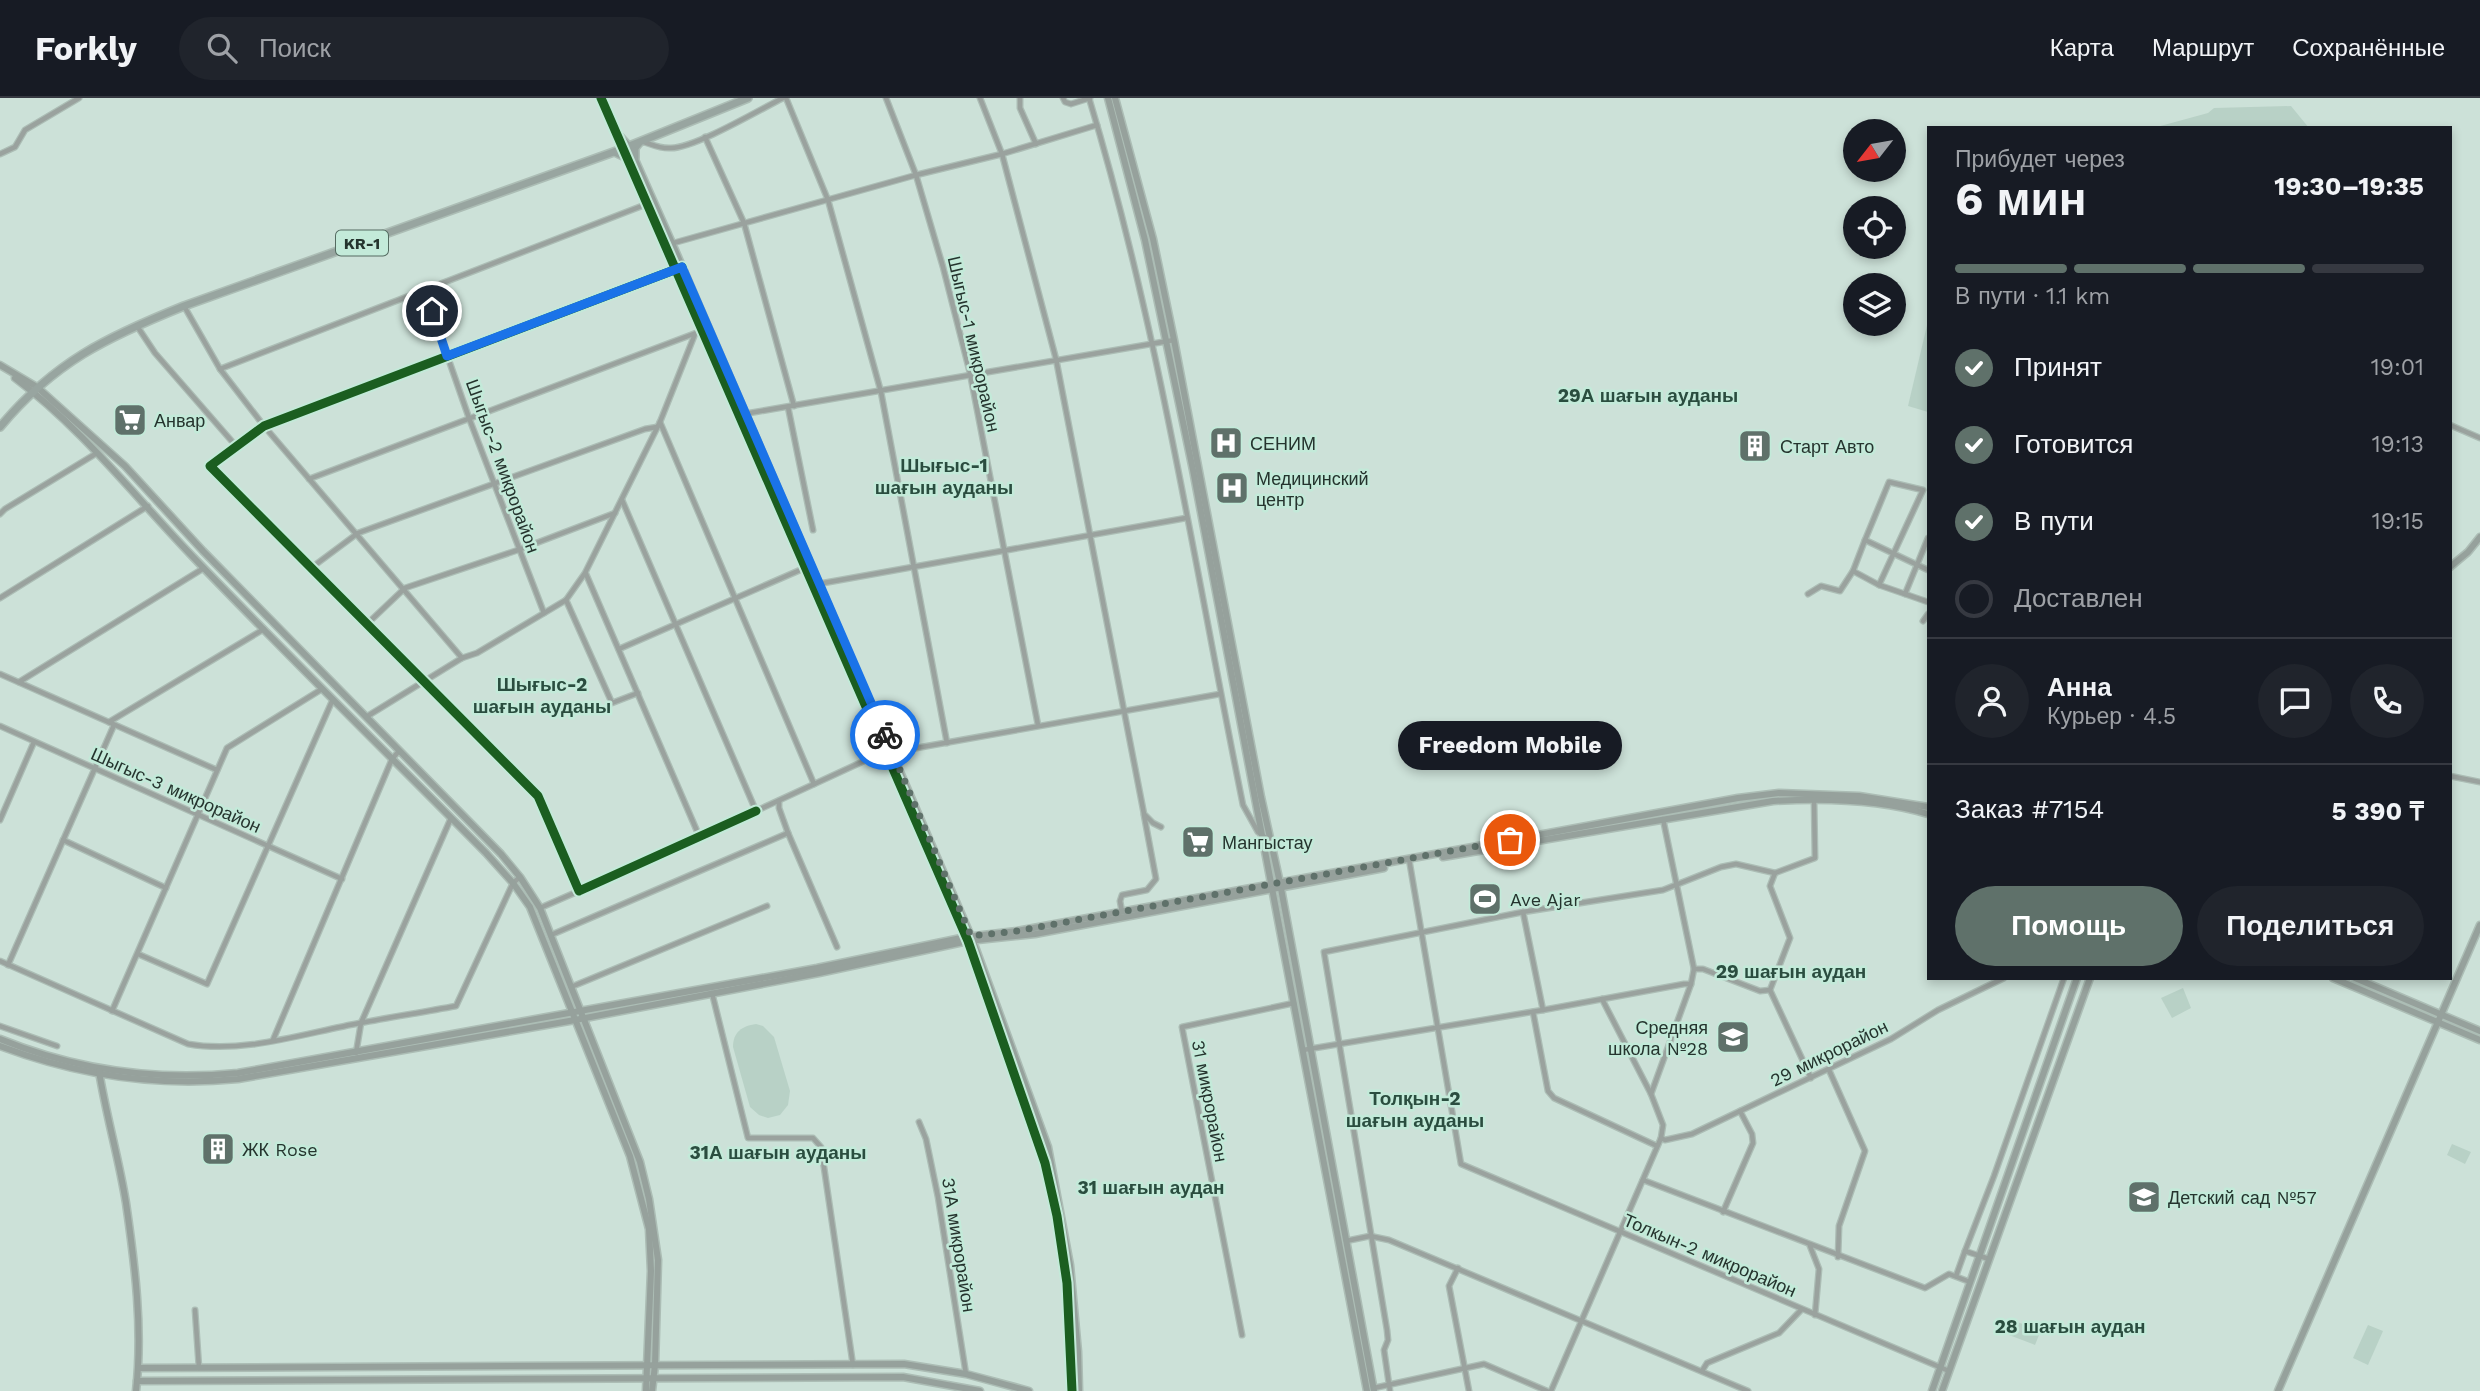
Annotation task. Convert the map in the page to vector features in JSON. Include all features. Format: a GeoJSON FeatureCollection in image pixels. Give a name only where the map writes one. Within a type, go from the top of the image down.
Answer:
{"type":"FeatureCollection","features":[{"type":"Feature","properties":{"kind":"main road"},"geometry":{"type":"LineString","coordinates":[[601,98],[622,149],[631,158],[669,244],[702,331],[741,414],[970,939],[1048,1147],[1070,1265],[1079,1391]]}},
{"type":"Feature","properties":{"kind":"main road","name":"KR-1"},"geometry":{"type":"LineString","coordinates":[[0,427],[35,390],[89,349],[137,325],[641,142],[748,98]]}},
{"type":"Feature","properties":{"kind":"main road"},"geometry":{"type":"LineString","coordinates":[[1108,98],[1171,340]]}},
{"type":"Feature","properties":{"kind":"main road"},"geometry":{"type":"LineString","coordinates":[[1115,98],[1150,226],[1280,886],[1297,1003]]}},
{"type":"Feature","properties":{"kind":"main road"},"geometry":{"type":"LineString","coordinates":[[631,158],[641,142]]}},
{"type":"Feature","properties":{"kind":"main road"},"geometry":{"type":"LineString","coordinates":[[622,149],[631,158]]}},
{"type":"Feature","properties":{"kind":"main road"},"geometry":{"type":"LineString","coordinates":[[0,365],[35,390],[125,466],[203,551],[520,877],[540,908],[570,987],[577,1015]]}},
{"type":"Feature","properties":{"kind":"main road"},"geometry":{"type":"LineString","coordinates":[[35,390],[149,506],[194,558],[451,818],[513,883],[530,907],[617,1102],[649,1199],[658,1261],[652,1391]]}},
{"type":"Feature","properties":{"kind":"main road"},"geometry":{"type":"LineString","coordinates":[[1196,469],[1262,836],[1306,1049],[1370,1390]]}},
{"type":"Feature","properties":{"kind":"main road"},"geometry":{"type":"LineString","coordinates":[[2452,565],[2480,537]]}},
{"type":"Feature","properties":{"kind":"main road"},"geometry":{"type":"LineString","coordinates":[[194,558],[203,551]]}},
{"type":"Feature","properties":{"kind":"main road"},"geometry":{"type":"LineString","coordinates":[[0,1046],[39,1060],[99,1071],[206,1076],[249,1071],[356,1056],[970,939],[1662,816],[1814,797],[1859,796],[1927,807]]}},
{"type":"Feature","properties":{"kind":"main road"},"geometry":{"type":"LineString","coordinates":[[1814,797],[1927,814]]}},
{"type":"Feature","properties":{"kind":"main road"},"geometry":{"type":"LineString","coordinates":[[970,939],[1035,933],[1272,887]]}},
{"type":"Feature","properties":{"kind":"main road"},"geometry":{"type":"LineString","coordinates":[[2278,1391],[2480,925]]}},
{"type":"Feature","properties":{"kind":"main road"},"geometry":{"type":"LineString","coordinates":[[970,939],[1045,1163],[1057,1216],[1067,1283],[1072,1391]]}},
{"type":"Feature","properties":{"kind":"main road"},"geometry":{"type":"LineString","coordinates":[[1932,1391],[2076,980]]}},
{"type":"Feature","properties":{"kind":"main road"},"geometry":{"type":"LineString","coordinates":[[1942,1391],[2089,980]]}},
{"type":"Feature","properties":{"kind":"main road"},"geometry":{"type":"LineString","coordinates":[[2338,980],[2480,1040]]}},
{"type":"Feature","properties":{"kind":"main road"},"geometry":{"type":"LineString","coordinates":[[2360,980],[2480,1031]]}},
{"type":"Feature","properties":{"kind":"main road"},"geometry":{"type":"LineString","coordinates":[[0,1039],[99,1071]]}},
{"type":"Feature","properties":{"kind":"main road"},"geometry":{"type":"LineString","coordinates":[[99,1071],[125,1202],[137,1293],[139,1368],[135,1391]]}},
{"type":"Feature","properties":{"kind":"main road"},"geometry":{"type":"LineString","coordinates":[[1328,1165],[1346,1241],[1370,1390]]}},
{"type":"Feature","properties":{"kind":"main road"},"geometry":{"type":"LineString","coordinates":[[139,1368],[904,1364],[966,1374],[1029,1391]]}},
{"type":"Feature","properties":{"kind":"main road"},"geometry":{"type":"LineString","coordinates":[[964,1387],[966,1374]]}},
{"type":"Feature","properties":{"kind":"main road"},"geometry":{"type":"LineString","coordinates":[[137,1381],[903,1377],[980,1391]]}},
{"type":"Feature","properties":{"kind":"main road"},"geometry":{"type":"LineString","coordinates":[[646,1391],[651,1378]]}},
{"type":"Feature","properties":{"kind":"street"},"geometry":{"type":"LineString","coordinates":[[0,154],[15,147],[25,130],[79,98]]}},
{"type":"Feature","properties":{"kind":"street"},"geometry":{"type":"LineString","coordinates":[[641,142],[658,148],[674,149],[705,137],[784,98],[828,200],[881,392],[947,743]]}},
{"type":"Feature","properties":{"kind":"street","name":"Шыгыс-1 микрорайон"},"geometry":{"type":"LineString","coordinates":[[886,98],[916,175],[970,373],[1002,551],[1038,725]]}},
{"type":"Feature","properties":{"kind":"street"},"geometry":{"type":"LineString","coordinates":[[980,98],[1002,155],[1056,359],[1156,879],[1147,890],[1122,895],[1122,912]]}},
{"type":"Feature","properties":{"kind":"street"},"geometry":{"type":"LineString","coordinates":[[1020,98],[1020,108],[1036,144]]}},
{"type":"Feature","properties":{"kind":"street"},"geometry":{"type":"LineString","coordinates":[[1063,98],[1071,104],[1090,98],[1120,206],[1153,343],[1243,805],[1246,814],[1262,836],[1270,841]]}},
{"type":"Feature","properties":{"kind":"street"},"geometry":{"type":"LineString","coordinates":[[669,244],[916,175],[1002,155],[1097,125]]}},
{"type":"Feature","properties":{"kind":"street"},"geometry":{"type":"LineString","coordinates":[[705,137],[744,223],[794,405]]}},
{"type":"Feature","properties":{"kind":"street"},"geometry":{"type":"LineString","coordinates":[[220,369],[650,202]]}},
{"type":"Feature","properties":{"kind":"street"},"geometry":{"type":"LineString","coordinates":[[579,891],[538,796],[210,466],[264,426],[678,268]]}},
{"type":"Feature","properties":{"kind":"street","name":"Шыгыс-2 микрорайон"},"geometry":{"type":"LineString","coordinates":[[424,289],[469,418],[544,613]]}},
{"type":"Feature","properties":{"kind":"street"},"geometry":{"type":"LineString","coordinates":[[184,306],[220,369],[264,426],[462,658]]}},
{"type":"Feature","properties":{"kind":"street"},"geometry":{"type":"LineString","coordinates":[[137,325],[155,353],[236,446]]}},
{"type":"Feature","properties":{"kind":"street"},"geometry":{"type":"LineString","coordinates":[[309,479],[702,331]]}},
{"type":"Feature","properties":{"kind":"street"},"geometry":{"type":"LineString","coordinates":[[366,718],[462,658],[477,653],[566,600],[585,573],[616,512],[702,331]]}},
{"type":"Feature","properties":{"kind":"street"},"geometry":{"type":"LineString","coordinates":[[741,414],[1171,340]]}},
{"type":"Feature","properties":{"kind":"street"},"geometry":{"type":"LineString","coordinates":[[788,407],[813,530]]}},
{"type":"Feature","properties":{"kind":"street"},"geometry":{"type":"LineString","coordinates":[[660,422],[814,784]]}},
{"type":"Feature","properties":{"kind":"street"},"geometry":{"type":"LineString","coordinates":[[2452,426],[2480,438]]}},
{"type":"Feature","properties":{"kind":"street"},"geometry":{"type":"LineString","coordinates":[[311,568],[358,533],[645,429],[657,428]]}},
{"type":"Feature","properties":{"kind":"street"},"geometry":{"type":"LineString","coordinates":[[0,514],[97,453]]}},
{"type":"Feature","properties":{"kind":"street"},"geometry":{"type":"LineString","coordinates":[[1808,594],[1821,586],[1840,591],[1853,571],[1889,482],[1927,492]]}},
{"type":"Feature","properties":{"kind":"street"},"geometry":{"type":"LineString","coordinates":[[1879,585],[1923,490]]}},
{"type":"Feature","properties":{"kind":"street"},"geometry":{"type":"LineString","coordinates":[[622,500],[756,811]]}},
{"type":"Feature","properties":{"kind":"street"},"geometry":{"type":"LineString","coordinates":[[0,598],[149,506]]}},
{"type":"Feature","properties":{"kind":"street"},"geometry":{"type":"LineString","coordinates":[[367,624],[405,588],[518,550],[616,512]]}},
{"type":"Feature","properties":{"kind":"street"},"geometry":{"type":"LineString","coordinates":[[815,584],[1186,517]]}},
{"type":"Feature","properties":{"kind":"street"},"geometry":{"type":"LineString","coordinates":[[1865,540],[1927,570]]}},
{"type":"Feature","properties":{"kind":"street"},"geometry":{"type":"LineString","coordinates":[[1905,594],[1927,540]]}},
{"type":"Feature","properties":{"kind":"street"},"geometry":{"type":"LineString","coordinates":[[619,649],[808,567]]}},
{"type":"Feature","properties":{"kind":"street"},"geometry":{"type":"LineString","coordinates":[[19,682],[204,568]]}},
{"type":"Feature","properties":{"kind":"street"},"geometry":{"type":"LineString","coordinates":[[1853,571],[1879,585],[1927,602]]}},
{"type":"Feature","properties":{"kind":"street"},"geometry":{"type":"LineString","coordinates":[[585,573],[701,838]]}},
{"type":"Feature","properties":{"kind":"street"},"geometry":{"type":"LineString","coordinates":[[566,600],[612,703],[638,693]]}},
{"type":"Feature","properties":{"kind":"street"},"geometry":{"type":"LineString","coordinates":[[1923,621],[1927,615]]}},
{"type":"Feature","properties":{"kind":"street"},"geometry":{"type":"LineString","coordinates":[[8,965],[111,724],[265,629]]}},
{"type":"Feature","properties":{"kind":"street"},"geometry":{"type":"LineString","coordinates":[[0,674],[217,771]]}},
{"type":"Feature","properties":{"kind":"street"},"geometry":{"type":"LineString","coordinates":[[112,1011],[226,748],[323,688]]}},
{"type":"Feature","properties":{"kind":"street"},"geometry":{"type":"LineString","coordinates":[[540,908],[701,838],[877,755],[1220,694]]}},
{"type":"Feature","properties":{"kind":"street"},"geometry":{"type":"LineString","coordinates":[[138,954],[207,984],[333,698]]}},
{"type":"Feature","properties":{"kind":"street","name":"Шыгыс-3 микрорайон"},"geometry":{"type":"LineString","coordinates":[[0,726],[342,880]]}},
{"type":"Feature","properties":{"kind":"street"},"geometry":{"type":"LineString","coordinates":[[0,820],[2,808],[34,742]]}},
{"type":"Feature","properties":{"kind":"street"},"geometry":{"type":"LineString","coordinates":[[273,1041],[392,759],[399,751]]}},
{"type":"Feature","properties":{"kind":"street"},"geometry":{"type":"LineString","coordinates":[[2452,776],[2480,782]]}},
{"type":"Feature","properties":{"kind":"street"},"geometry":{"type":"LineString","coordinates":[[1390,1391],[1384,1350],[1388,1340],[1387,1330],[1324,951],[1523,912],[1663,890],[1721,867],[1736,864],[1775,873],[1815,858],[1814,797]]}},
{"type":"Feature","properties":{"kind":"street"},"geometry":{"type":"LineString","coordinates":[[779,801],[788,833],[837,947]]}},
{"type":"Feature","properties":{"kind":"street"},"geometry":{"type":"LineString","coordinates":[[1144,814],[1161,827]]}},
{"type":"Feature","properties":{"kind":"street"},"geometry":{"type":"LineString","coordinates":[[1651,1094],[1694,970],[1662,816]]}},
{"type":"Feature","properties":{"kind":"street"},"geometry":{"type":"LineString","coordinates":[[356,1056],[361,1023],[451,818]]}},
{"type":"Feature","properties":{"kind":"street"},"geometry":{"type":"LineString","coordinates":[[551,935],[788,833]]}},
{"type":"Feature","properties":{"kind":"street"},"geometry":{"type":"LineString","coordinates":[[63,840],[166,888]]}},
{"type":"Feature","properties":{"kind":"street"},"geometry":{"type":"LineString","coordinates":[[1410,861],[1438,1027]]}},
{"type":"Feature","properties":{"kind":"street"},"geometry":{"type":"LineString","coordinates":[[1775,873],[1770,886],[1790,938],[1770,990],[1811,1078]]}},
{"type":"Feature","properties":{"kind":"street"},"geometry":{"type":"LineString","coordinates":[[0,961],[188,1044],[209,1048],[273,1041],[456,1006],[513,883],[520,877]]}},
{"type":"Feature","properties":{"kind":"street"},"geometry":{"type":"LineString","coordinates":[[570,987],[768,906]]}},
{"type":"Feature","properties":{"kind":"street"},"geometry":{"type":"LineString","coordinates":[[1523,912],[1542,1010]]}},
{"type":"Feature","properties":{"kind":"street"},"geometry":{"type":"LineString","coordinates":[[1694,970],[1703,970],[1760,992],[1770,990]]}},
{"type":"Feature","properties":{"kind":"street","name":"29 микрорайон"},"geometry":{"type":"LineString","coordinates":[[1661,1138],[1665,1140],[1692,1134],[1891,1039],[1947,1005],[2000,980]]}},
{"type":"Feature","properties":{"kind":"street"},"geometry":{"type":"LineString","coordinates":[[1956,1276],[2063,980]]}},
{"type":"Feature","properties":{"kind":"street"},"geometry":{"type":"LineString","coordinates":[[1306,1049],[1684,984],[1691,985]]}},
{"type":"Feature","properties":{"kind":"street"},"geometry":{"type":"LineString","coordinates":[[711,990],[748,1138],[813,1138],[821,1147],[853,1364]]}},
{"type":"Feature","properties":{"kind":"street"},"geometry":{"type":"LineString","coordinates":[[1370,1390],[1484,1364],[1549,1391],[1661,1138],[1663,1125],[1651,1094],[1602,999]]}},
{"type":"Feature","properties":{"kind":"street","name":"31 микрорайон"},"geometry":{"type":"LineString","coordinates":[[1242,1335],[1182,1027],[1297,1003]]}},
{"type":"Feature","properties":{"kind":"street"},"geometry":{"type":"LineString","coordinates":[[1533,1012],[1548,1091],[1554,1098],[1657,1146]]}},
{"type":"Feature","properties":{"kind":"street"},"geometry":{"type":"LineString","coordinates":[[0,1026],[57,1046]]}},
{"type":"Feature","properties":{"kind":"street","name":"Толкын-2 микрорайон"},"geometry":{"type":"LineString","coordinates":[[1438,1027],[1461,1164],[1949,1371]]}},
{"type":"Feature","properties":{"kind":"street"},"geometry":{"type":"LineString","coordinates":[[1828,1069],[1865,1151],[1839,1226],[1838,1256]]}},
{"type":"Feature","properties":{"kind":"street"},"geometry":{"type":"LineString","coordinates":[[1723,1212],[1753,1143],[1741,1111]]}},
{"type":"Feature","properties":{"kind":"street","name":"31А микрорайон"},"geometry":{"type":"LineString","coordinates":[[919,1122],[926,1139],[935,1185],[966,1374]]}},
{"type":"Feature","properties":{"kind":"street"},"geometry":{"type":"LineString","coordinates":[[1643,1180],[1925,1288],[1949,1274],[1971,1282]]}},
{"type":"Feature","properties":{"kind":"street"},"geometry":{"type":"LineString","coordinates":[[1346,1241],[1370,1236],[1389,1240],[1748,1391]]}},
{"type":"Feature","properties":{"kind":"street"},"geometry":{"type":"LineString","coordinates":[[1810,1246],[1819,1269],[1815,1315]]}},
{"type":"Feature","properties":{"kind":"street"},"geometry":{"type":"LineString","coordinates":[[1965,1251],[1989,1259]]}},
{"type":"Feature","properties":{"kind":"street"},"geometry":{"type":"LineString","coordinates":[[1458,1268],[1449,1286],[1469,1391]]}},
{"type":"Feature","properties":{"kind":"street"},"geometry":{"type":"LineString","coordinates":[[195,1310],[199,1369]]}},
{"type":"Feature","properties":{"kind":"street"},"geometry":{"type":"LineString","coordinates":[[1702,1371],[1707,1363],[1779,1333],[1801,1310]]}},
{"type":"Feature","properties":{"kind":"street"},"geometry":{"type":"LineString","coordinates":[[397,1367],[398,1379]]}},
{"type":"Feature","properties":{"kind":"street"},"geometry":{"type":"LineString","coordinates":[[1729,1391],[1732,1384]]}},
{"type":"Feature","properties":{"kind":"green space"},"geometry":{"type":"Polygon","coordinates":[[[2291,106],[2307,126],[2160,126],[2208,113],[2214,108],[2291,106]]]}},
{"type":"Feature","properties":{"kind":"green space"},"geometry":{"type":"Polygon","coordinates":[[[1927,325],[1927,412],[1908,406],[1927,325]]]}},
{"type":"Feature","properties":{"kind":"green space"},"geometry":{"type":"Polygon","coordinates":[[[2183,988],[2191,1008],[2172,1018],[2161,998],[2183,988]]]}},
{"type":"Feature","properties":{"kind":"green space"},"geometry":{"type":"Polygon","coordinates":[[[756,1024],[763,1026],[774,1037],[790,1091],[788,1105],[780,1115],[768,1118],[759,1115],[750,1107],[733,1047],[739,1031],[756,1024]]]}},
{"type":"Feature","properties":{"kind":"green space"},"geometry":{"type":"Polygon","coordinates":[[[2452,1144],[2471,1152],[2465,1164],[2447,1155],[2452,1144]]]}},
{"type":"Feature","properties":{"kind":"green space"},"geometry":{"type":"Polygon","coordinates":[[[2014,1321],[2041,1330],[2035,1345],[2009,1335],[2014,1321]]]}},
{"type":"Feature","properties":{"kind":"green space"},"geometry":{"type":"Polygon","coordinates":[[[2368,1325],[2383,1331],[2368,1365],[2353,1358],[2368,1325]]]}},
{"type":"Feature","properties":{"kind":"cycle path"},"geometry":{"type":"LineString","coordinates":[[601,98],[968,941],[1045,1163],[1057,1216],[1067,1283],[1072,1391]]}},
{"type":"Feature","properties":{"kind":"cycle path"},"geometry":{"type":"LineString","coordinates":[[682,267],[264,426],[210,466],[538,796],[579,891],[756,811]]}},
{"type":"Feature","properties":{"kind":"way so far"},"geometry":{"type":"LineString","coordinates":[[885,735],[971,936],[1017,931],[1510,840]]}},
{"type":"Feature","properties":{"kind":"place","name":"Анвар"},"geometry":{"type":"Point","coordinates":[130,420]}},
{"type":"Feature","properties":{"kind":"place","name":"СЕНИМ"},"geometry":{"type":"Point","coordinates":[1226,443]}},
{"type":"Feature","properties":{"kind":"place","name":"Старт Авто"},"geometry":{"type":"Point","coordinates":[1755,446]}},
{"type":"Feature","properties":{"kind":"place","name":"Медицинский центр"},"geometry":{"type":"Point","coordinates":[1232,488]}},
{"type":"Feature","properties":{"kind":"place","name":"Freedom Mobile"},"geometry":{"type":"Point","coordinates":[1510,840]}},
{"type":"Feature","properties":{"kind":"place","name":"Мангыстау"},"geometry":{"type":"Point","coordinates":[1198,842]}},
{"type":"Feature","properties":{"kind":"place","name":"Ave Ajar"},"geometry":{"type":"Point","coordinates":[1485,899]}},
{"type":"Feature","properties":{"kind":"place","name":"Средняя школа №28"},"geometry":{"type":"Point","coordinates":[1733,1037]}},
{"type":"Feature","properties":{"kind":"place","name":"ЖК Rose"},"geometry":{"type":"Point","coordinates":[218,1149]}},
{"type":"Feature","properties":{"kind":"place","name":"Детский сад №57"},"geometry":{"type":"Point","coordinates":[2144,1197]}},
{"type":"Feature","properties":{"kind":"district","name":"29А шағын ауданы"},"geometry":{"type":"Point","coordinates":[1648,395]}},
{"type":"Feature","properties":{"kind":"district","name":"Шығыс-1 шағын ауданы"},"geometry":{"type":"Point","coordinates":[944,476]}},
{"type":"Feature","properties":{"kind":"district","name":"Шығыс-2 шағын ауданы"},"geometry":{"type":"Point","coordinates":[542,695]}},
{"type":"Feature","properties":{"kind":"district","name":"29 шағын аудан"},"geometry":{"type":"Point","coordinates":[1791,971]}},
{"type":"Feature","properties":{"kind":"district","name":"Толқын-2 шағын ауданы"},"geometry":{"type":"Point","coordinates":[1415,1109]}},
{"type":"Feature","properties":{"kind":"district","name":"31А шағын ауданы"},"geometry":{"type":"Point","coordinates":[778,1152]}},
{"type":"Feature","properties":{"kind":"district","name":"31 шағын аудан"},"geometry":{"type":"Point","coordinates":[1151,1187]}},
{"type":"Feature","properties":{"kind":"district","name":"28 шағын аудан"},"geometry":{"type":"Point","coordinates":[2070,1326]}},
{"type":"Feature","properties":{"kind":"route"},"geometry":{"type":"LineString","coordinates":[[432,311],[447,356],[682,267],[885,735]]}}]}
